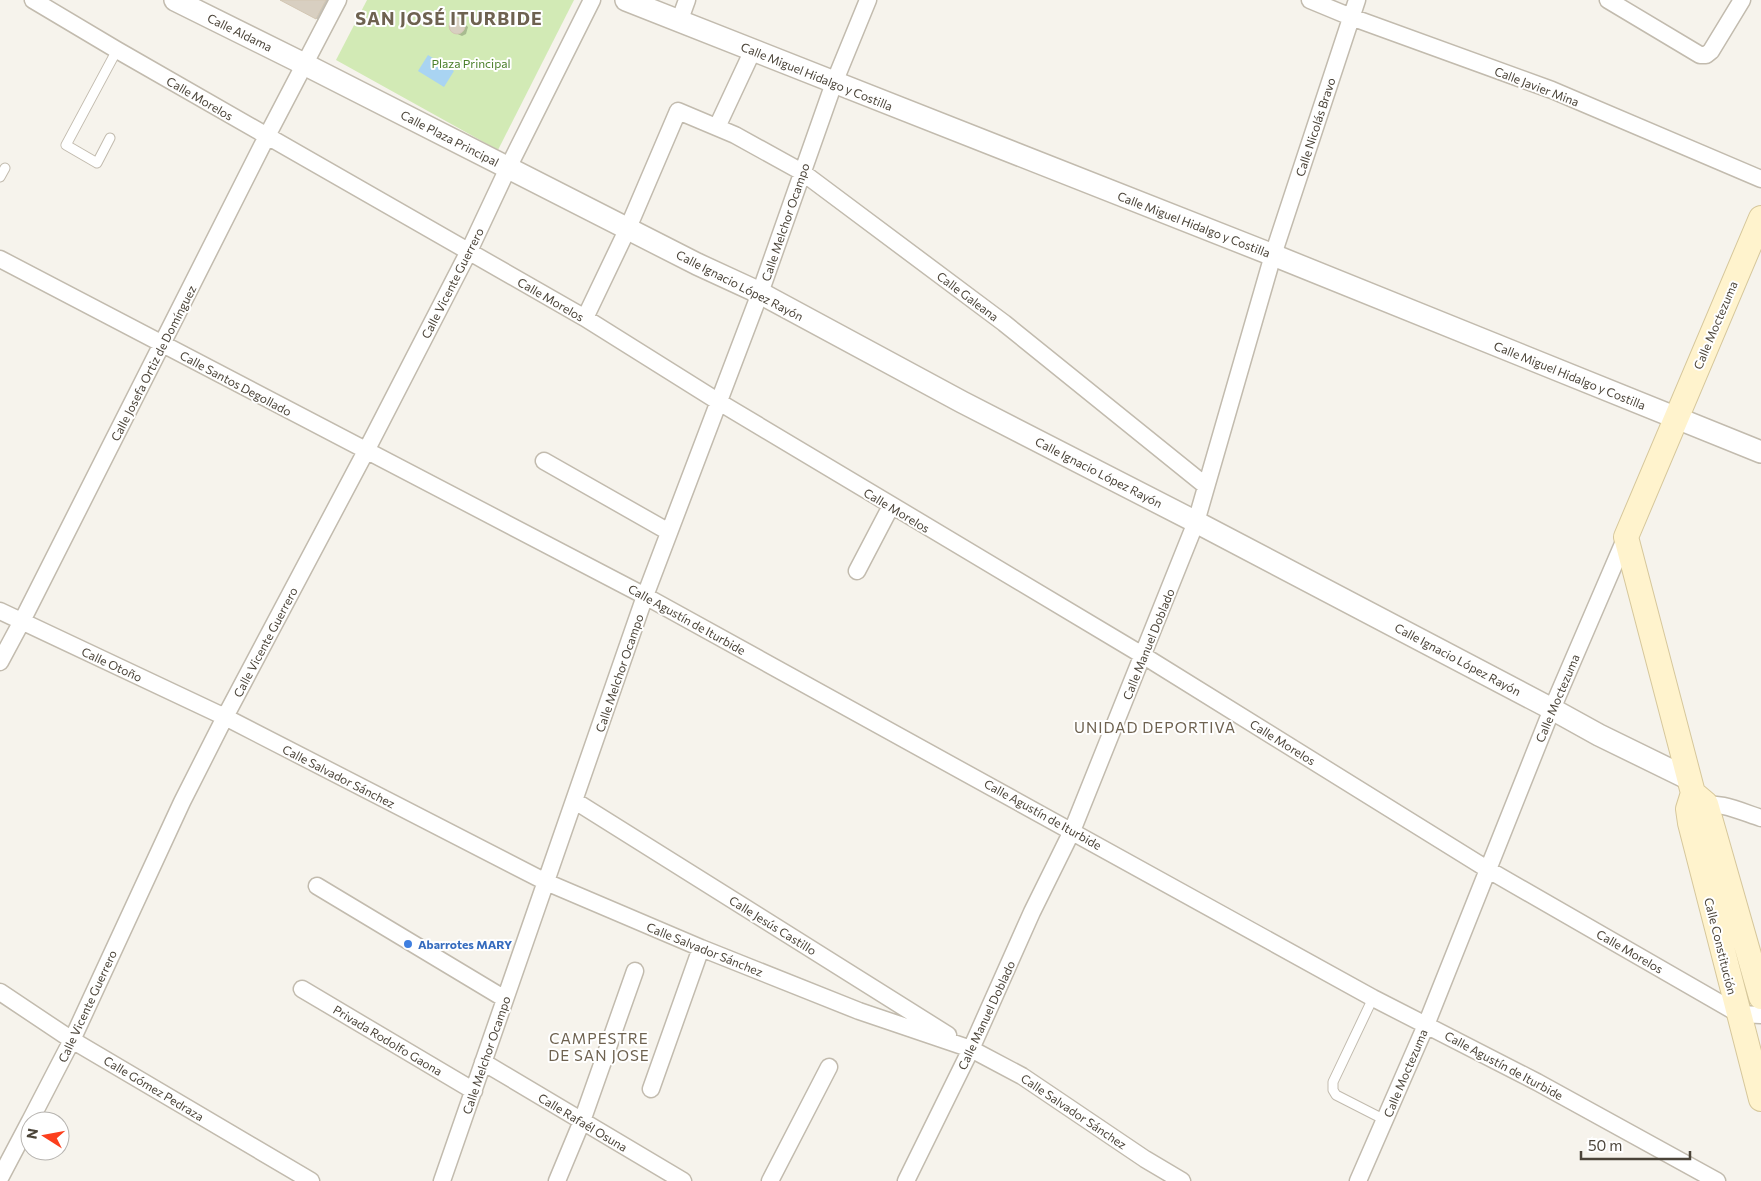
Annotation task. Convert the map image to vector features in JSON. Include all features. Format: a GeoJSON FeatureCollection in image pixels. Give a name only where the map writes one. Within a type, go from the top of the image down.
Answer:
{"type":"FeatureCollection","features":[{"type":"Feature","properties":{"kind":"main road","name":"Calle Moctezuma"},"geometry":{"type":"LineString","coordinates":[[1626,537],[1761,218]]}},
{"type":"Feature","properties":{"kind":"main road","name":"Calle Constitución"},"geometry":{"type":"LineString","coordinates":[[1626,537],[1694,796],[1761,997]]}},
{"type":"Feature","properties":{"kind":"main road","name":"Calle Constitución"},"geometry":{"type":"LineString","coordinates":[[1694,796],[1690,823],[1750,1015],[1761,1098]]}},
{"type":"Feature","properties":{"kind":"street","name":"Calle Aldama"},"geometry":{"type":"LineString","coordinates":[[175,0],[304,64]]}},
{"type":"Feature","properties":{"kind":"street","name":"Calle Josefa Ortiz de Domínguez"},"geometry":{"type":"LineString","coordinates":[[0,662],[338,0]]}},
{"type":"Feature","properties":{"kind":"street","name":"Calle Plaza Principal"},"geometry":{"type":"LineString","coordinates":[[304,64],[508,168],[592,0]]}},
{"type":"Feature","properties":{"kind":"street","name":"Calle Miguel Hidalgo y Costilla"},"geometry":{"type":"LineString","coordinates":[[626,0],[1273,255],[1761,452]]}},
{"type":"Feature","properties":{"kind":"street"},"geometry":{"type":"LineString","coordinates":[[679,22],[687,0]]}},
{"type":"Feature","properties":{"kind":"street","name":"Calle Melchor Ocampo"},"geometry":{"type":"LineString","coordinates":[[442,1181],[645,596],[760,293],[834,83],[868,0]]}},
{"type":"Feature","properties":{"kind":"street","name":"Calle Javier Mina"},"geometry":{"type":"LineString","coordinates":[[1310,0],[1351,17],[1552,90],[1761,179]]}},
{"type":"Feature","properties":{"kind":"street","name":"Calle Nicolás Bravo"},"geometry":{"type":"LineString","coordinates":[[1273,255],[1357,0]]}},
{"type":"Feature","properties":{"kind":"street"},"geometry":{"type":"LineString","coordinates":[[1608,0],[1700,55],[1706,55],[1711,52],[1742,0]]}},
{"type":"Feature","properties":{"kind":"street","name":"Calle Morelos"},"geometry":{"type":"LineString","coordinates":[[44,3],[117,50],[585,318],[719,402],[1144,656],[1487,868],[1750,1015]]}},
{"type":"Feature","properties":{"kind":"street"},"geometry":{"type":"LineString","coordinates":[[717,127],[753,50]]}},
{"type":"Feature","properties":{"kind":"street","name":"Calle Galeana"},"geometry":{"type":"LineString","coordinates":[[628,228],[678,111],[735,135],[802,172],[1004,323],[1206,486]]}},
{"type":"Feature","properties":{"kind":"street","name":"Calle Ignacio López Rayón"},"geometry":{"type":"LineString","coordinates":[[508,168],[760,293],[962,402],[1196,522],[1552,709],[1599,735],[1694,796]]}},
{"type":"Feature","properties":{"kind":"street","name":"Calle Vicente Guerrero"},"geometry":{"type":"LineString","coordinates":[[35,1111],[72,1040],[182,802],[469,252],[508,168]]}},
{"type":"Feature","properties":{"kind":"street"},"geometry":{"type":"LineString","coordinates":[[585,318],[628,228]]}},
{"type":"Feature","properties":{"kind":"street","name":"Calle Manuel Doblado"},"geometry":{"type":"LineString","coordinates":[[906,1181],[971,1049],[1032,912],[1072,831],[1144,656],[1196,522],[1273,255]]}},
{"type":"Feature","properties":{"kind":"street","name":"Calle Santos Degollado"},"geometry":{"type":"LineString","coordinates":[[0,259],[366,451]]}},
{"type":"Feature","properties":{"kind":"street","name":"Calle Agustín de Iturbide"},"geometry":{"type":"LineString","coordinates":[[366,451],[645,596],[1373,998],[1537,1082],[1717,1181]]}},
{"type":"Feature","properties":{"kind":"street"},"geometry":{"type":"LineString","coordinates":[[544,461],[669,532]]}},
{"type":"Feature","properties":{"kind":"street"},"geometry":{"type":"LineString","coordinates":[[857,570],[891,506]]}},
{"type":"Feature","properties":{"kind":"street","name":"Calle Moctezuma"},"geometry":{"type":"LineString","coordinates":[[1358,1181],[1426,1025],[1552,709],[1626,537]]}},
{"type":"Feature","properties":{"kind":"street","name":"Calle Otoño"},"geometry":{"type":"LineString","coordinates":[[0,611],[225,717]]}},
{"type":"Feature","properties":{"kind":"street","name":"Calle Salvador Sánchez"},"geometry":{"type":"LineString","coordinates":[[225,717],[546,882],[701,948],[858,1011],[971,1049],[1022,1076],[1145,1159],[1182,1181]]}},
{"type":"Feature","properties":{"kind":"street"},"geometry":{"type":"LineString","coordinates":[[1694,796],[1761,818]]}},
{"type":"Feature","properties":{"kind":"street","name":"Calle Jesús Castillo"},"geometry":{"type":"LineString","coordinates":[[575,801],[971,1049]]}},
{"type":"Feature","properties":{"kind":"street"},"geometry":{"type":"LineString","coordinates":[[317,886],[505,999]]}},
{"type":"Feature","properties":{"kind":"street"},"geometry":{"type":"LineString","coordinates":[[651,1089],[701,948]]}},
{"type":"Feature","properties":{"kind":"street"},"geometry":{"type":"LineString","coordinates":[[557,1181],[582,1121],[635,971]]}},
{"type":"Feature","properties":{"kind":"street","name":"Privada Rodolfo Gaona"},"geometry":{"type":"LineString","coordinates":[[302,989],[474,1091]]}},
{"type":"Feature","properties":{"kind":"street","name":"Calle Gómez Pedraza"},"geometry":{"type":"LineString","coordinates":[[0,992],[72,1040],[311,1181]]}},
{"type":"Feature","properties":{"kind":"street","name":"Calle Rafaél Osuna"},"geometry":{"type":"LineString","coordinates":[[483,1062],[683,1181]]}},
{"type":"Feature","properties":{"kind":"street"},"geometry":{"type":"LineString","coordinates":[[770,1181],[829,1067]]}},
{"type":"Feature","properties":{"kind":"street","name":"Calle Vicente Guerrero"},"geometry":{"type":"LineString","coordinates":[[0,1178],[20,1140]]}},
{"type":"Feature","properties":{"kind":"lane"},"geometry":{"type":"LineString","coordinates":[[110,138],[97,163],[66,145],[117,50]]}},
{"type":"Feature","properties":{"kind":"lane"},"geometry":{"type":"LineString","coordinates":[[1373,998],[1333,1082],[1333,1090],[1336,1095],[1385,1120]]}},
{"type":"Feature","properties":{"kind":"green space","name":"Plaza Principal"},"geometry":{"type":"Polygon","coordinates":[[[367,0],[574,0],[498,150],[336,60],[367,0]]]}},
{"type":"Feature","properties":{"kind":"water"},"geometry":{"type":"Polygon","coordinates":[[[428,55],[454,71],[444,87],[418,71],[428,55]]]}},
{"type":"Feature","properties":{"kind":"building"},"geometry":{"type":"Polygon","coordinates":[[[280,0],[326,0],[316,19],[280,0]]]}},
{"type":"Feature","properties":{"kind":"building"},"geometry":{"type":"Polygon","coordinates":[[[454,18],[460,18],[465,23],[463,32],[454,34],[449,29],[449,23],[454,18]]]}},
{"type":"Feature","properties":{"kind":"place","name":"Abarrotes MARY"},"geometry":{"type":"Point","coordinates":[408,944]}},
{"type":"Feature","properties":{"kind":"district","name":"SAN JOSÉ ITURBIDE"},"geometry":{"type":"Point","coordinates":[449,18]}},
{"type":"Feature","properties":{"kind":"district","name":"UNIDAD DEPORTIVA"},"geometry":{"type":"Point","coordinates":[1155,727]}},
{"type":"Feature","properties":{"kind":"district","name":"CAMPESTRE DE SAN JOSE"},"geometry":{"type":"Point","coordinates":[599,1046]}}]}
